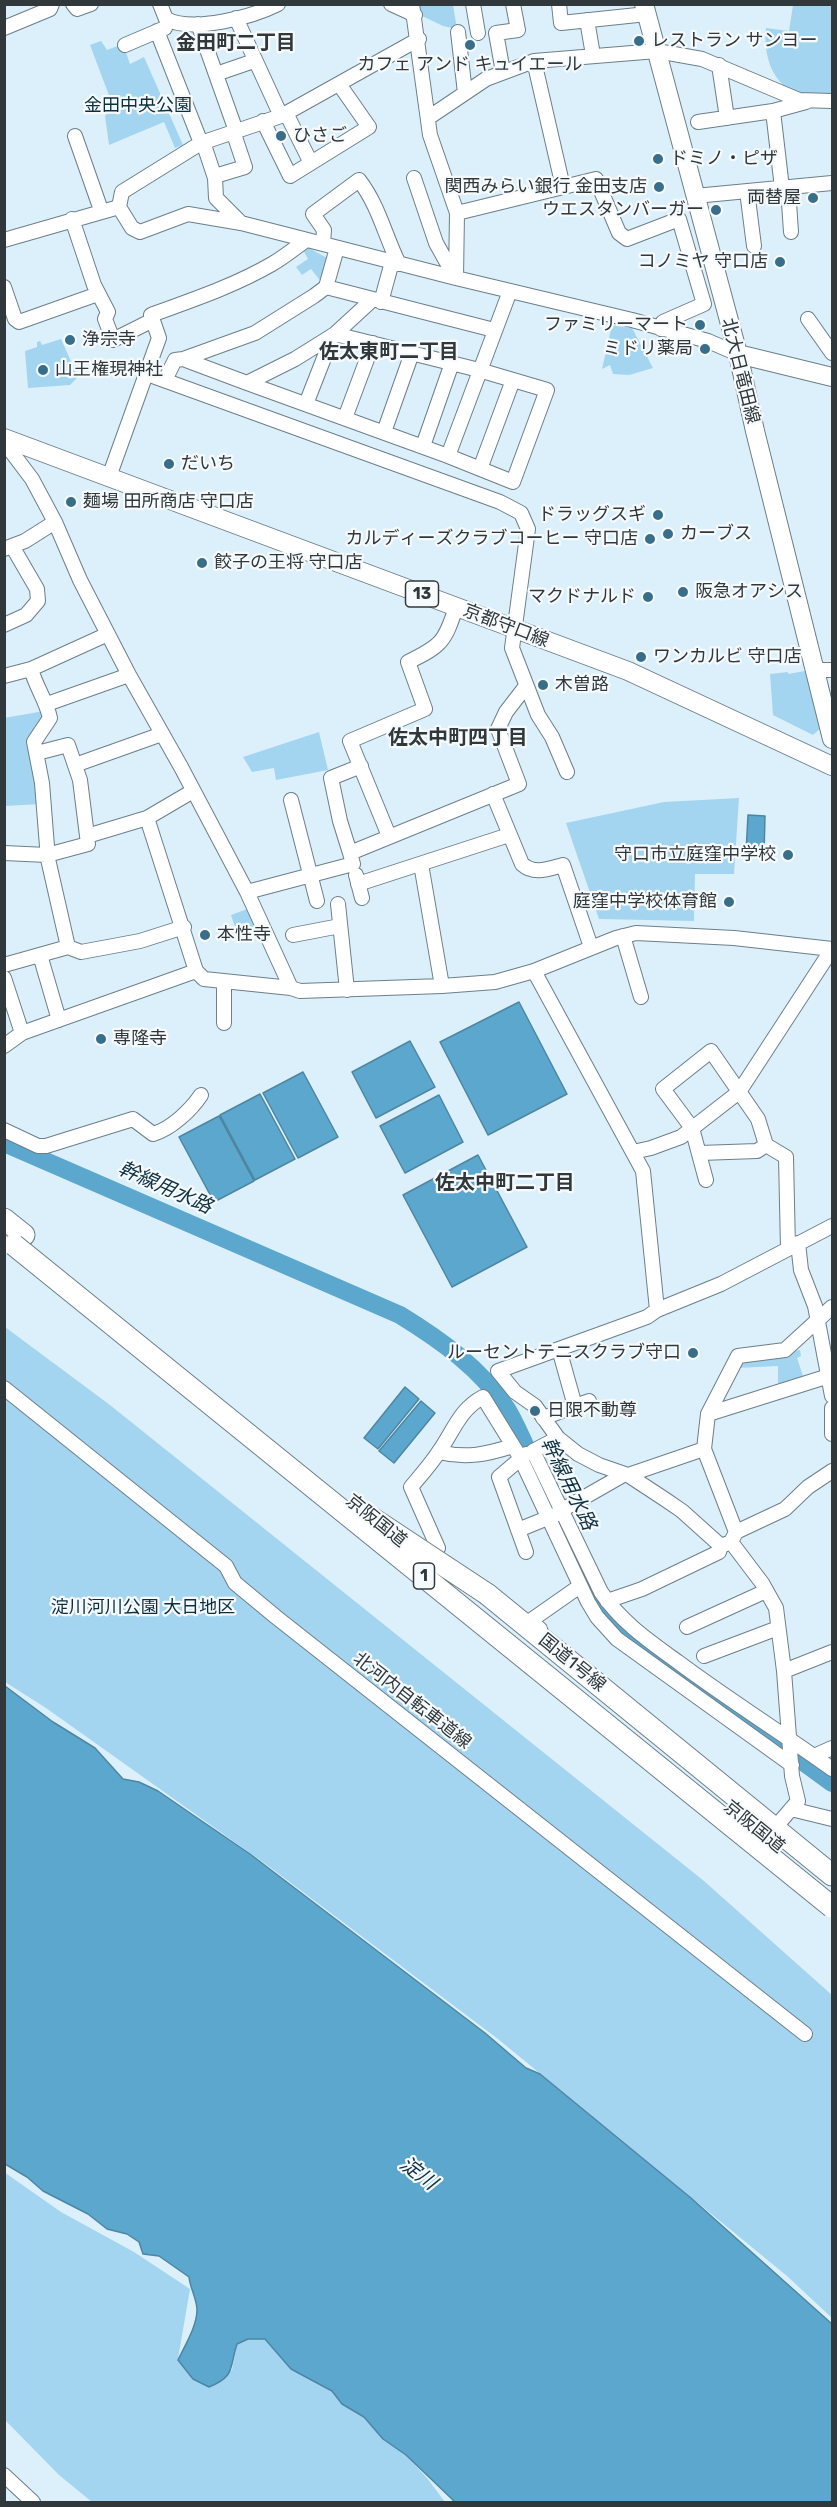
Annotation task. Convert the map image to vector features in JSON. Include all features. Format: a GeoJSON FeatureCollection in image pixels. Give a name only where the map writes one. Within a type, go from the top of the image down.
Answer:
{"type":"FeatureCollection","features":[{"type":"Feature","properties":{"kind":"highway","name":"京阪国道"},"geometry":{"type":"LineString","coordinates":[[4,1219],[12,1242],[832,1907]]}},
{"type":"Feature","properties":{"kind":"highway","name":"京阪国道"},"geometry":{"type":"LineString","coordinates":[[12,1242],[372,1518],[832,1890]]}},
{"type":"Feature","properties":{"kind":"highway","name":"国道1号線"},"geometry":{"type":"LineString","coordinates":[[372,1518],[487,1594],[771,1821]]}},
{"type":"Feature","properties":{"kind":"highway","name":"1"},"geometry":{"type":"LineString","coordinates":[[771,1821],[825,1864]]}},
{"type":"Feature","properties":{"kind":"main road","name":"北大日竜田線"},"geometry":{"type":"LineString","coordinates":[[647,8],[695,196],[824,670],[832,739]]}},
{"type":"Feature","properties":{"kind":"main road"},"geometry":{"type":"LineString","coordinates":[[738,354],[832,377]]}},
{"type":"Feature","properties":{"kind":"main road","name":"京都守口線"},"geometry":{"type":"LineString","coordinates":[[4,440],[628,671],[832,766]]}},
{"type":"Feature","properties":{"kind":"street"},"geometry":{"type":"LineString","coordinates":[[4,28],[50,9],[52,4]]}},
{"type":"Feature","properties":{"kind":"street"},"geometry":{"type":"LineString","coordinates":[[73,4],[77,9],[91,4]]}},
{"type":"Feature","properties":{"kind":"street"},"geometry":{"type":"LineString","coordinates":[[146,4],[161,6],[166,19],[179,24]]}},
{"type":"Feature","properties":{"kind":"street"},"geometry":{"type":"LineString","coordinates":[[391,4],[414,10],[430,135],[457,213],[456,278]]}},
{"type":"Feature","properties":{"kind":"street"},"geometry":{"type":"LineString","coordinates":[[473,4],[478,33]]}},
{"type":"Feature","properties":{"kind":"street"},"geometry":{"type":"LineString","coordinates":[[503,72],[496,33],[518,30],[513,4]]}},
{"type":"Feature","properties":{"kind":"street"},"geometry":{"type":"LineString","coordinates":[[559,4],[561,23],[647,8]]}},
{"type":"Feature","properties":{"kind":"street"},"geometry":{"type":"LineString","coordinates":[[125,45],[179,24],[198,24],[236,18],[269,6]]}},
{"type":"Feature","properties":{"kind":"street"},"geometry":{"type":"LineString","coordinates":[[236,18],[254,61],[311,163]]}},
{"type":"Feature","properties":{"kind":"street"},"geometry":{"type":"LineString","coordinates":[[587,20],[593,56]]}},
{"type":"Feature","properties":{"kind":"street"},"geometry":{"type":"LineString","coordinates":[[198,24],[245,167],[214,176]]}},
{"type":"Feature","properties":{"kind":"street"},"geometry":{"type":"LineString","coordinates":[[157,31],[202,142],[214,176],[216,198],[242,223]]}},
{"type":"Feature","properties":{"kind":"street"},"geometry":{"type":"LineString","coordinates":[[458,32],[465,93]]}},
{"type":"Feature","properties":{"kind":"street"},"geometry":{"type":"LineString","coordinates":[[419,39],[284,114],[202,142],[122,192],[119,207],[132,228],[140,232],[188,214],[242,223],[708,341],[738,354]]}},
{"type":"Feature","properties":{"kind":"street"},"geometry":{"type":"LineString","coordinates":[[428,118],[486,79],[534,62],[657,51],[719,65],[799,100],[832,101]]}},
{"type":"Feature","properties":{"kind":"street"},"geometry":{"type":"LineString","coordinates":[[216,74],[254,61]]}},
{"type":"Feature","properties":{"kind":"street"},"geometry":{"type":"LineString","coordinates":[[534,62],[563,187]]}},
{"type":"Feature","properties":{"kind":"street"},"geometry":{"type":"LineString","coordinates":[[719,65],[727,118]]}},
{"type":"Feature","properties":{"kind":"street"},"geometry":{"type":"LineString","coordinates":[[263,121],[290,176],[369,127],[339,84]]}},
{"type":"Feature","properties":{"kind":"street"},"geometry":{"type":"LineString","coordinates":[[698,122],[773,111],[811,101]]}},
{"type":"Feature","properties":{"kind":"street"},"geometry":{"type":"LineString","coordinates":[[773,111],[791,232]]}},
{"type":"Feature","properties":{"kind":"street"},"geometry":{"type":"LineString","coordinates":[[75,136],[102,210]]}},
{"type":"Feature","properties":{"kind":"street"},"geometry":{"type":"LineString","coordinates":[[414,178],[436,243],[456,278]]}},
{"type":"Feature","properties":{"kind":"street"},"geometry":{"type":"LineString","coordinates":[[457,213],[596,179],[619,233],[627,239],[679,219],[704,304],[663,322],[661,329]]}},
{"type":"Feature","properties":{"kind":"street"},"geometry":{"type":"LineString","coordinates":[[247,383],[295,359],[334,335],[377,301],[396,263],[384,223],[369,192],[359,180],[313,214],[324,230],[323,244]]}},
{"type":"Feature","properties":{"kind":"street"},"geometry":{"type":"LineString","coordinates":[[695,196],[832,183]]}},
{"type":"Feature","properties":{"kind":"street"},"geometry":{"type":"LineString","coordinates":[[747,192],[754,246]]}},
{"type":"Feature","properties":{"kind":"street"},"geometry":{"type":"LineString","coordinates":[[4,240],[102,210],[119,207]]}},
{"type":"Feature","properties":{"kind":"street"},"geometry":{"type":"LineString","coordinates":[[72,219],[98,294],[108,312],[105,320],[113,340],[153,320]]}},
{"type":"Feature","properties":{"kind":"street"},"geometry":{"type":"LineString","coordinates":[[109,477],[159,338],[151,315],[211,294],[271,264],[306,240]]}},
{"type":"Feature","properties":{"kind":"street"},"geometry":{"type":"LineString","coordinates":[[165,380],[175,360],[255,333],[326,287],[337,248]]}},
{"type":"Feature","properties":{"kind":"street"},"geometry":{"type":"LineString","coordinates":[[4,287],[15,319],[19,322],[98,294]]}},
{"type":"Feature","properties":{"kind":"street"},"geometry":{"type":"LineString","coordinates":[[326,287],[494,330]]}},
{"type":"Feature","properties":{"kind":"street"},"geometry":{"type":"LineString","coordinates":[[448,456],[510,291]]}},
{"type":"Feature","properties":{"kind":"street"},"geometry":{"type":"LineString","coordinates":[[808,319],[832,353]]}},
{"type":"Feature","properties":{"kind":"street"},"geometry":{"type":"LineString","coordinates":[[183,359],[423,446],[513,482],[547,390],[480,370],[334,335]]}},
{"type":"Feature","properties":{"kind":"street"},"geometry":{"type":"LineString","coordinates":[[306,404],[334,335]]}},
{"type":"Feature","properties":{"kind":"street"},"geometry":{"type":"LineString","coordinates":[[345,418],[373,344]]}},
{"type":"Feature","properties":{"kind":"street"},"geometry":{"type":"LineString","coordinates":[[384,432],[412,353]]}},
{"type":"Feature","properties":{"kind":"street"},"geometry":{"type":"LineString","coordinates":[[423,446],[452,363]]}},
{"type":"Feature","properties":{"kind":"street"},"geometry":{"type":"LineString","coordinates":[[147,374],[500,502],[521,513],[528,529],[512,648],[537,715],[552,737],[567,772]]}},
{"type":"Feature","properties":{"kind":"street"},"geometry":{"type":"LineString","coordinates":[[480,469],[513,380]]}},
{"type":"Feature","properties":{"kind":"street"},"geometry":{"type":"LineString","coordinates":[[4,440],[32,479],[55,522],[80,580],[129,675],[247,892],[291,988]]}},
{"type":"Feature","properties":{"kind":"street"},"geometry":{"type":"LineString","coordinates":[[4,625],[26,615],[38,601],[37,590],[8,548],[55,522]]}},
{"type":"Feature","properties":{"kind":"street"},"geometry":{"type":"LineString","coordinates":[[389,836],[351,741],[425,709],[408,662],[434,649],[445,638],[456,607]]}},
{"type":"Feature","properties":{"kind":"street"},"geometry":{"type":"LineString","coordinates":[[4,676],[30,669],[108,634]]}},
{"type":"Feature","properties":{"kind":"street"},"geometry":{"type":"LineString","coordinates":[[30,669],[50,718],[34,742],[42,783],[47,855],[68,947]]}},
{"type":"Feature","properties":{"kind":"street"},"geometry":{"type":"LineString","coordinates":[[46,704],[129,675]]}},
{"type":"Feature","properties":{"kind":"street"},"geometry":{"type":"LineString","coordinates":[[247,892],[310,876],[351,858],[389,836],[519,784],[498,729],[506,712],[526,686]]}},
{"type":"Feature","properties":{"kind":"street"},"geometry":{"type":"LineString","coordinates":[[75,765],[162,734]]}},
{"type":"Feature","properties":{"kind":"street"},"geometry":{"type":"LineString","coordinates":[[4,853],[47,855],[88,844],[80,780],[68,745],[37,753]]}},
{"type":"Feature","properties":{"kind":"street"},"geometry":{"type":"LineString","coordinates":[[361,766],[331,778],[362,898]]}},
{"type":"Feature","properties":{"kind":"street"},"geometry":{"type":"LineString","coordinates":[[87,836],[147,818],[194,791]]}},
{"type":"Feature","properties":{"kind":"street"},"geometry":{"type":"LineString","coordinates":[[493,794],[522,864],[527,868],[541,871],[563,865],[591,947]]}},
{"type":"Feature","properties":{"kind":"street"},"geometry":{"type":"LineString","coordinates":[[291,800],[317,902]]}},
{"type":"Feature","properties":{"kind":"street"},"geometry":{"type":"LineString","coordinates":[[147,818],[184,927],[196,971],[204,979],[291,988],[300,991],[495,982],[534,971],[591,947],[636,933],[734,938],[832,949],[739,1092],[681,1137],[633,1152]]}},
{"type":"Feature","properties":{"kind":"street"},"geometry":{"type":"LineString","coordinates":[[358,884],[509,836]]}},
{"type":"Feature","properties":{"kind":"street"},"geometry":{"type":"LineString","coordinates":[[421,864],[442,986]]}},
{"type":"Feature","properties":{"kind":"street"},"geometry":{"type":"LineString","coordinates":[[338,904],[347,990]]}},
{"type":"Feature","properties":{"kind":"street"},"geometry":{"type":"LineString","coordinates":[[293,935],[340,926]]}},
{"type":"Feature","properties":{"kind":"street"},"geometry":{"type":"LineString","coordinates":[[4,965],[68,947],[81,952],[140,941],[184,927]]}},
{"type":"Feature","properties":{"kind":"street"},"geometry":{"type":"LineString","coordinates":[[622,936],[641,997]]}},
{"type":"Feature","properties":{"kind":"street"},"geometry":{"type":"LineString","coordinates":[[40,955],[58,1020]]}},
{"type":"Feature","properties":{"kind":"street"},"geometry":{"type":"LineString","coordinates":[[4,1046],[21,1033],[196,971]]}},
{"type":"Feature","properties":{"kind":"street"},"geometry":{"type":"LineString","coordinates":[[534,971],[643,1171],[657,1310]]}},
{"type":"Feature","properties":{"kind":"street"},"geometry":{"type":"LineString","coordinates":[[5,981],[21,1033]]}},
{"type":"Feature","properties":{"kind":"street"},"geometry":{"type":"LineString","coordinates":[[224,981],[224,1023]]}},
{"type":"Feature","properties":{"kind":"street"},"geometry":{"type":"LineString","coordinates":[[706,1180],[692,1128],[663,1089],[711,1051],[758,1119],[766,1145],[786,1157],[793,1246],[818,1319],[831,1375],[832,1396]]}},
{"type":"Feature","properties":{"kind":"street"},"geometry":{"type":"LineString","coordinates":[[4,1130],[38,1146],[46,1146],[133,1119],[153,1134],[161,1132],[195,1105],[201,1095]]}},
{"type":"Feature","properties":{"kind":"street"},"geometry":{"type":"LineString","coordinates":[[700,1153],[757,1151],[766,1145]]}},
{"type":"Feature","properties":{"kind":"street"},"geometry":{"type":"LineString","coordinates":[[12,1242],[345,1523],[438,1548],[530,1621],[771,1821],[791,1809],[798,1801],[776,1608],[766,1591],[746,1560],[729,1540],[626,1474],[599,1465],[578,1454],[558,1438],[531,1403],[515,1392],[498,1371],[647,1317],[657,1310],[721,1284],[832,1226]]}},
{"type":"Feature","properties":{"kind":"street"},"geometry":{"type":"LineString","coordinates":[[729,1540],[704,1449],[708,1414],[738,1356],[785,1350],[832,1307]]}},
{"type":"Feature","properties":{"kind":"street"},"geometry":{"type":"LineString","coordinates":[[559,1349],[575,1406]]}},
{"type":"Feature","properties":{"kind":"street"},"geometry":{"type":"LineString","coordinates":[[708,1414],[831,1375]]}},
{"type":"Feature","properties":{"kind":"street","name":"北河内自転車道線"},"geometry":{"type":"LineString","coordinates":[[4,1388],[226,1566],[236,1583],[276,1617],[805,2034]]}},
{"type":"Feature","properties":{"kind":"street"},"geometry":{"type":"LineString","coordinates":[[438,1548],[411,1487],[439,1452],[461,1414],[469,1404],[483,1396],[524,1452],[607,1601],[631,1628],[791,1743],[832,1769]]}},
{"type":"Feature","properties":{"kind":"street"},"geometry":{"type":"LineString","coordinates":[[543,1418],[589,1401]]}},
{"type":"Feature","properties":{"kind":"street"},"geometry":{"type":"LineString","coordinates":[[832,1408],[832,1434]]}},
{"type":"Feature","properties":{"kind":"street"},"geometry":{"type":"LineString","coordinates":[[439,1452],[456,1456],[524,1452],[558,1438]]}},
{"type":"Feature","properties":{"kind":"street"},"geometry":{"type":"LineString","coordinates":[[518,1530],[557,1514],[626,1474],[704,1449]]}},
{"type":"Feature","properties":{"kind":"street"},"geometry":{"type":"LineString","coordinates":[[524,1452],[499,1477],[526,1552]]}},
{"type":"Feature","properties":{"kind":"street"},"geometry":{"type":"LineString","coordinates":[[607,1601],[642,1589],[719,1552],[729,1540],[785,1509],[808,1487],[832,1471]]}},
{"type":"Feature","properties":{"kind":"street"},"geometry":{"type":"LineString","coordinates":[[557,1514],[580,1586],[597,1617],[617,1639],[792,1764]]}},
{"type":"Feature","properties":{"kind":"street"},"geometry":{"type":"LineString","coordinates":[[530,1621],[580,1586]]}},
{"type":"Feature","properties":{"kind":"street"},"geometry":{"type":"LineString","coordinates":[[687,1627],[766,1591]]}},
{"type":"Feature","properties":{"kind":"street"},"geometry":{"type":"LineString","coordinates":[[704,1656],[778,1628]]}},
{"type":"Feature","properties":{"kind":"street"},"geometry":{"type":"LineString","coordinates":[[784,1671],[832,1652]]}},
{"type":"Feature","properties":{"kind":"street"},"geometry":{"type":"LineString","coordinates":[[814,1756],[832,1748]]}},
{"type":"Feature","properties":{"kind":"street"},"geometry":{"type":"LineString","coordinates":[[791,1809],[832,1819]]}},
{"type":"Feature","properties":{"kind":"street"},"geometry":{"type":"LineString","coordinates":[[4,2475],[33,2502]]}},
{"type":"Feature","properties":{"kind":"green space"},"geometry":{"type":"Polygon","coordinates":[[[417,5],[453,5],[457,29],[443,26],[420,15],[417,5]]]}},
{"type":"Feature","properties":{"kind":"green space"},"geometry":{"type":"Polygon","coordinates":[[[793,5],[832,5],[832,94],[821,96],[797,93],[779,81],[773,72],[767,51],[766,28],[789,31],[793,5]]]}},
{"type":"Feature","properties":{"kind":"green space","name":"金田中央公園"},"geometry":{"type":"Polygon","coordinates":[[[101,41],[107,50],[123,44],[130,64],[144,57],[183,145],[175,148],[164,122],[109,145],[105,116],[113,106],[90,45],[101,41]]]}},
{"type":"Feature","properties":{"kind":"green space"},"geometry":{"type":"Polygon","coordinates":[[[305,246],[329,259],[322,283],[311,269],[302,275],[296,267],[308,259],[302,248],[305,246]]]}},
{"type":"Feature","properties":{"kind":"green space"},"geometry":{"type":"Polygon","coordinates":[[[612,325],[632,328],[653,368],[629,375],[613,374],[610,365],[602,369],[612,325]]]}},
{"type":"Feature","properties":{"kind":"green space"},"geometry":{"type":"Polygon","coordinates":[[[61,339],[78,377],[70,385],[28,388],[25,351],[37,347],[37,342],[40,341],[42,345],[61,339]]]}},
{"type":"Feature","properties":{"kind":"green space"},"geometry":{"type":"Polygon","coordinates":[[[805,671],[821,728],[813,735],[773,715],[770,674],[805,671]]]}},
{"type":"Feature","properties":{"kind":"green space"},"geometry":{"type":"Polygon","coordinates":[[[44,711],[46,716],[31,742],[41,804],[5,806],[4,718],[44,711]]]}},
{"type":"Feature","properties":{"kind":"green space"},"geometry":{"type":"Polygon","coordinates":[[[319,732],[328,770],[276,780],[274,768],[252,772],[243,757],[319,732]]]}},
{"type":"Feature","properties":{"kind":"green space"},"geometry":{"type":"Polygon","coordinates":[[[739,798],[734,874],[695,874],[694,921],[599,919],[566,823],[664,802],[739,798]]]}},
{"type":"Feature","properties":{"kind":"green space"},"geometry":{"type":"Polygon","coordinates":[[[250,908],[262,932],[239,938],[231,915],[250,908]]]}},
{"type":"Feature","properties":{"kind":"green space","name":"淀川河川公園 大日地区"},"geometry":{"type":"Polygon","coordinates":[[[5,1327],[110,1405],[704,1881],[832,1995],[832,2318],[787,2276],[498,2039],[271,1868],[46,1708],[5,1682],[5,1327]]]}},
{"type":"Feature","properties":{"kind":"green space"},"geometry":{"type":"Polygon","coordinates":[[[800,1350],[801,1356],[797,1358],[804,1379],[778,1387],[778,1366],[737,1368],[742,1358],[800,1350]]]}},
{"type":"Feature","properties":{"kind":"green space"},"geometry":{"type":"Polygon","coordinates":[[[4,2172],[61,2212],[134,2252],[190,2289],[178,2359],[193,2379],[232,2370],[237,2344],[248,2339],[265,2339],[291,2369],[332,2391],[342,2404],[364,2417],[383,2439],[406,2455],[445,2502],[92,2502],[59,2475],[5,2420],[4,2172]]]}},
{"type":"Feature","properties":{"kind":"water"},"geometry":{"type":"Polygon","coordinates":[[[748,815],[765,816],[764,854],[746,853],[748,815]]]}},
{"type":"Feature","properties":{"kind":"water"},"geometry":{"type":"Polygon","coordinates":[[[519,1002],[567,1094],[488,1135],[440,1042],[519,1002]]]}},
{"type":"Feature","properties":{"kind":"water"},"geometry":{"type":"Polygon","coordinates":[[[410,1041],[435,1087],[376,1118],[352,1072],[410,1041]]]}},
{"type":"Feature","properties":{"kind":"water"},"geometry":{"type":"Polygon","coordinates":[[[303,1072],[338,1137],[298,1158],[263,1093],[303,1072]]]}},
{"type":"Feature","properties":{"kind":"water"},"geometry":{"type":"Polygon","coordinates":[[[260,1094],[295,1159],[255,1180],[220,1115],[260,1094]]]}},
{"type":"Feature","properties":{"kind":"water"},"geometry":{"type":"Polygon","coordinates":[[[439,1095],[463,1142],[405,1173],[380,1126],[439,1095]]]}},
{"type":"Feature","properties":{"kind":"water"},"geometry":{"type":"Polygon","coordinates":[[[219,1116],[254,1181],[214,1202],[179,1137],[219,1116]]]}},
{"type":"Feature","properties":{"kind":"water"},"geometry":{"type":"Polygon","coordinates":[[[478,1155],[527,1247],[452,1287],[403,1195],[478,1155]]]}},
{"type":"Feature","properties":{"kind":"water"},"geometry":{"type":"Polygon","coordinates":[[[405,1387],[419,1399],[378,1449],[364,1438],[405,1387]]]}},
{"type":"Feature","properties":{"kind":"water"},"geometry":{"type":"Polygon","coordinates":[[[421,1401],[435,1413],[394,1463],[379,1451],[421,1401]]]}},
{"type":"Feature","properties":{"kind":"water","name":"淀川"},"geometry":{"type":"Polygon","coordinates":[[[5,1686],[53,1722],[95,1748],[123,1779],[139,1782],[158,1791],[250,1854],[485,2033],[526,2068],[540,2074],[691,2198],[832,2324],[832,2502],[455,2502],[406,2455],[383,2439],[364,2417],[342,2404],[332,2391],[291,2369],[265,2339],[248,2339],[237,2344],[228,2375],[218,2383],[209,2387],[193,2379],[178,2360],[196,2316],[197,2306],[189,2277],[159,2256],[143,2254],[139,2242],[127,2234],[107,2229],[88,2214],[43,2191],[27,2177],[5,2164],[5,1686]]]}},
{"type":"Feature","properties":{"kind":"waterway","name":"幹線用水路"},"geometry":{"type":"LineString","coordinates":[[4,1143],[400,1315],[459,1356],[497,1394],[511,1416],[535,1468]]}},
{"type":"Feature","properties":{"kind":"waterway","name":"幹線用水路"},"geometry":{"type":"LineString","coordinates":[[568,1539],[597,1598],[621,1629],[832,1783]]}},
{"type":"Feature","properties":{"kind":"place","name":"レストラン サンヨー"},"geometry":{"type":"Point","coordinates":[639,41]}},
{"type":"Feature","properties":{"kind":"place","name":"カフェ アンド キュイエール"},"geometry":{"type":"Point","coordinates":[470,45]}},
{"type":"Feature","properties":{"kind":"place","name":"ひさご"},"geometry":{"type":"Point","coordinates":[281,136]}},
{"type":"Feature","properties":{"kind":"place","name":"ドミノ・ピザ"},"geometry":{"type":"Point","coordinates":[658,159]}},
{"type":"Feature","properties":{"kind":"place","name":"関西みらい銀行 金田支店"},"geometry":{"type":"Point","coordinates":[659,187]}},
{"type":"Feature","properties":{"kind":"place","name":"両替屋"},"geometry":{"type":"Point","coordinates":[813,198]}},
{"type":"Feature","properties":{"kind":"place","name":"ウエスタンバーガー"},"geometry":{"type":"Point","coordinates":[716,210]}},
{"type":"Feature","properties":{"kind":"place","name":"コノミヤ 守口店"},"geometry":{"type":"Point","coordinates":[780,262]}},
{"type":"Feature","properties":{"kind":"place","name":"ファミリーマート"},"geometry":{"type":"Point","coordinates":[700,325]}},
{"type":"Feature","properties":{"kind":"place","name":"浄宗寺"},"geometry":{"type":"Point","coordinates":[70,340]}},
{"type":"Feature","properties":{"kind":"place","name":"ミドリ薬局"},"geometry":{"type":"Point","coordinates":[705,349]}},
{"type":"Feature","properties":{"kind":"place","name":"山王権現神社"},"geometry":{"type":"Point","coordinates":[43,370]}},
{"type":"Feature","properties":{"kind":"place","name":"だいち"},"geometry":{"type":"Point","coordinates":[169,464]}},
{"type":"Feature","properties":{"kind":"place","name":"麺場 田所商店 守口店"},"geometry":{"type":"Point","coordinates":[71,502]}},
{"type":"Feature","properties":{"kind":"place","name":"ドラッグスギ"},"geometry":{"type":"Point","coordinates":[658,515]}},
{"type":"Feature","properties":{"kind":"place","name":"カーブス"},"geometry":{"type":"Point","coordinates":[668,534]}},
{"type":"Feature","properties":{"kind":"place","name":"カルディーズクラブコーヒー 守口店"},"geometry":{"type":"Point","coordinates":[650,539]}},
{"type":"Feature","properties":{"kind":"place","name":"餃子の王将 守口店"},"geometry":{"type":"Point","coordinates":[202,563]}},
{"type":"Feature","properties":{"kind":"place","name":"阪急オアシス"},"geometry":{"type":"Point","coordinates":[683,592]}},
{"type":"Feature","properties":{"kind":"place","name":"マクドナルド"},"geometry":{"type":"Point","coordinates":[648,597]}},
{"type":"Feature","properties":{"kind":"place","name":"ワンカルビ 守口店"},"geometry":{"type":"Point","coordinates":[641,657]}},
{"type":"Feature","properties":{"kind":"place","name":"木曽路"},"geometry":{"type":"Point","coordinates":[543,685]}},
{"type":"Feature","properties":{"kind":"place","name":"守口市立庭窪中学校"},"geometry":{"type":"Point","coordinates":[788,855]}},
{"type":"Feature","properties":{"kind":"place","name":"庭窪中学校体育館"},"geometry":{"type":"Point","coordinates":[729,902]}},
{"type":"Feature","properties":{"kind":"place","name":"本性寺"},"geometry":{"type":"Point","coordinates":[205,935]}},
{"type":"Feature","properties":{"kind":"place","name":"専隆寺"},"geometry":{"type":"Point","coordinates":[101,1039]}},
{"type":"Feature","properties":{"kind":"place","name":"ルーセントテニスクラブ守口"},"geometry":{"type":"Point","coordinates":[693,1353]}},
{"type":"Feature","properties":{"kind":"place","name":"日限不動尊"},"geometry":{"type":"Point","coordinates":[535,1411]}},
{"type":"Feature","properties":{"kind":"district","name":"金田町二丁目"},"geometry":{"type":"Point","coordinates":[236,43]}},
{"type":"Feature","properties":{"kind":"district","name":"佐太東町二丁目"},"geometry":{"type":"Point","coordinates":[389,352]}},
{"type":"Feature","properties":{"kind":"district","name":"佐太中町四丁目"},"geometry":{"type":"Point","coordinates":[458,738]}},
{"type":"Feature","properties":{"kind":"district","name":"佐太中町二丁目"},"geometry":{"type":"Point","coordinates":[505,1183]}}]}
